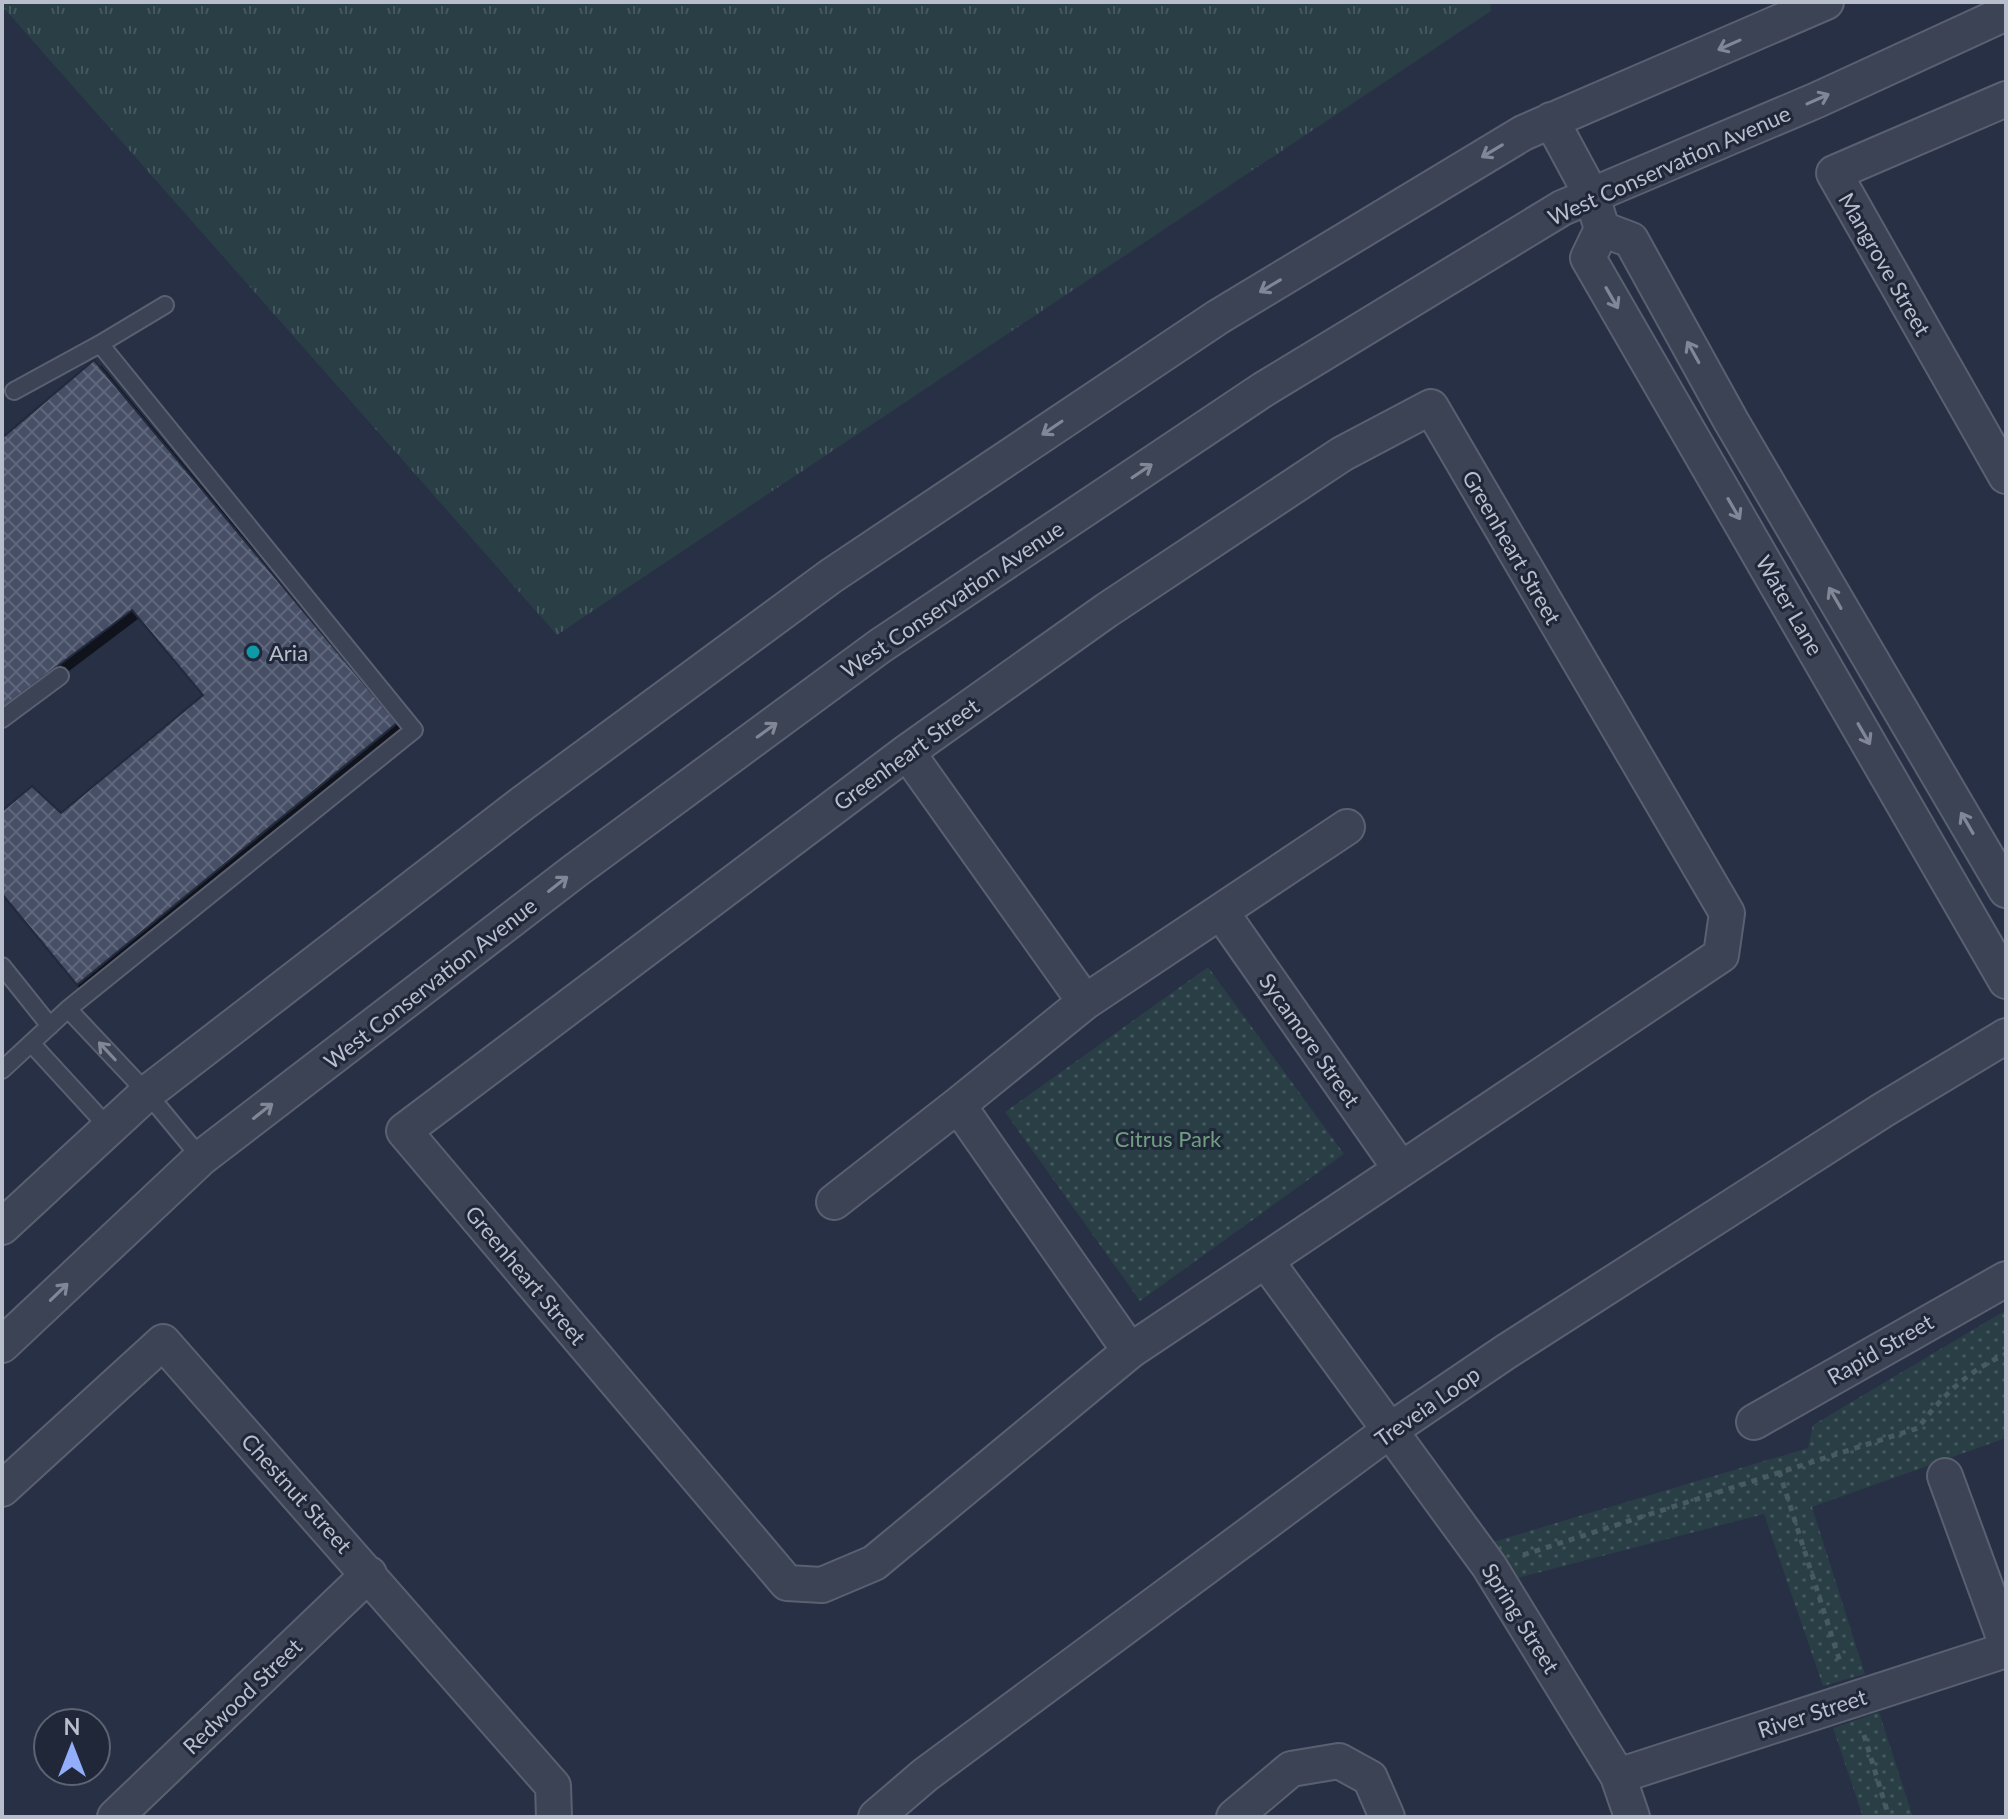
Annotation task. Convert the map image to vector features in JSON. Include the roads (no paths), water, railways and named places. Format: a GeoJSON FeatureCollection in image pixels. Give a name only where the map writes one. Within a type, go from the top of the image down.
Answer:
{"type":"FeatureCollection","features":[{"type":"Feature","properties":{"kind":"street"},"geometry":{"type":"LineString","coordinates":[[2,1227],[147,1093],[523,803],[831,576],[1218,317],[1523,133],[1778,12],[1826,2]]}},
{"type":"Feature","properties":{"kind":"street","name":"West Conservation Avenue"},"geometry":{"type":"LineString","coordinates":[[2,1345],[201,1158],[576,870],[880,646],[1264,389],[1562,208],[1817,100],[2006,13]]}},
{"type":"Feature","properties":{"kind":"street","name":"Mangrove Street"},"geometry":{"type":"LineString","coordinates":[[2006,99],[1834,173],[2006,476]]}},
{"type":"Feature","properties":{"kind":"street"},"geometry":{"type":"LineString","coordinates":[[1551,120],[1592,196],[1602,229]]}},
{"type":"Feature","properties":{"kind":"street","name":"Water Lane"},"geometry":{"type":"LineString","coordinates":[[2006,890],[1731,421],[1631,240],[1602,229],[1588,258],[2006,981]]}},
{"type":"Feature","properties":{"kind":"street","name":"Greenheart Street"},"geometry":{"type":"LineString","coordinates":[[1431,407],[1727,913],[1721,955],[1130,1351],[874,1563],[822,1585],[787,1583],[404,1131],[907,752],[1107,610],[1342,454],[1431,407]]}},
{"type":"Feature","properties":{"kind":"street"},"geometry":{"type":"LineString","coordinates":[[907,752],[1085,1002]]}},
{"type":"Feature","properties":{"kind":"street"},"geometry":{"type":"LineString","coordinates":[[834,1202],[1085,1002],[1347,827]]}},
{"type":"Feature","properties":{"kind":"street","name":"Sycamore Street"},"geometry":{"type":"LineString","coordinates":[[1221,912],[1400,1168]]}},
{"type":"Feature","properties":{"kind":"street","name":"Treveia Loop"},"geometry":{"type":"LineString","coordinates":[[876,1817],[925,1775],[1389,1431],[1507,1351],[1883,1110],[2006,1036]]}},
{"type":"Feature","properties":{"kind":"street"},"geometry":{"type":"LineString","coordinates":[[958,1105],[1130,1351]]}},
{"type":"Feature","properties":{"kind":"street"},"geometry":{"type":"LineString","coordinates":[[1266,1261],[1389,1431]]}},
{"type":"Feature","properties":{"kind":"street","name":"Rapid Street"},"geometry":{"type":"LineString","coordinates":[[1754,1422],[2006,1279]]}},
{"type":"Feature","properties":{"kind":"street","name":"Chestnut Street"},"geometry":{"type":"LineString","coordinates":[[2,1489],[163,1342],[553,1786],[554,1817]]}},
{"type":"Feature","properties":{"kind":"street","name":"Spring Street"},"geometry":{"type":"LineString","coordinates":[[1389,1431],[1489,1566],[1618,1776],[1632,1817]]}},
{"type":"Feature","properties":{"kind":"street"},"geometry":{"type":"LineString","coordinates":[[1945,1476],[2006,1643]]}},
{"type":"Feature","properties":{"kind":"street","name":"Redwood Street"},"geometry":{"type":"LineString","coordinates":[[115,1817],[369,1574]]}},
{"type":"Feature","properties":{"kind":"street","name":"River Street"},"geometry":{"type":"LineString","coordinates":[[1618,1776],[2006,1650]]}},
{"type":"Feature","properties":{"kind":"street"},"geometry":{"type":"LineString","coordinates":[[1234,1817],[1291,1769],[1339,1761],[1370,1778],[1387,1817]]}},
{"type":"Feature","properties":{"kind":"lane"},"geometry":{"type":"LineString","coordinates":[[14,391],[165,305]]}},
{"type":"Feature","properties":{"kind":"lane"},"geometry":{"type":"LineString","coordinates":[[2,1070],[68,1009],[414,730],[100,344]]}},
{"type":"Feature","properties":{"kind":"lane"},"geometry":{"type":"LineString","coordinates":[[2,719],[60,676]]}},
{"type":"Feature","properties":{"kind":"lane"},"geometry":{"type":"LineString","coordinates":[[2,966],[50,1026]]}},
{"type":"Feature","properties":{"kind":"lane"},"geometry":{"type":"LineString","coordinates":[[68,1009],[147,1093],[201,1158]]}},
{"type":"Feature","properties":{"kind":"lane"},"geometry":{"type":"LineString","coordinates":[[31,1043],[108,1127]]}},
{"type":"Feature","properties":{"kind":"place","name":"Aria"},"geometry":{"type":"Point","coordinates":[253,652]}},
{"type":"Feature","properties":{"kind":"park label","name":"Citrus Park"},"geometry":{"type":"Point","coordinates":[1168,1138]}}]}
